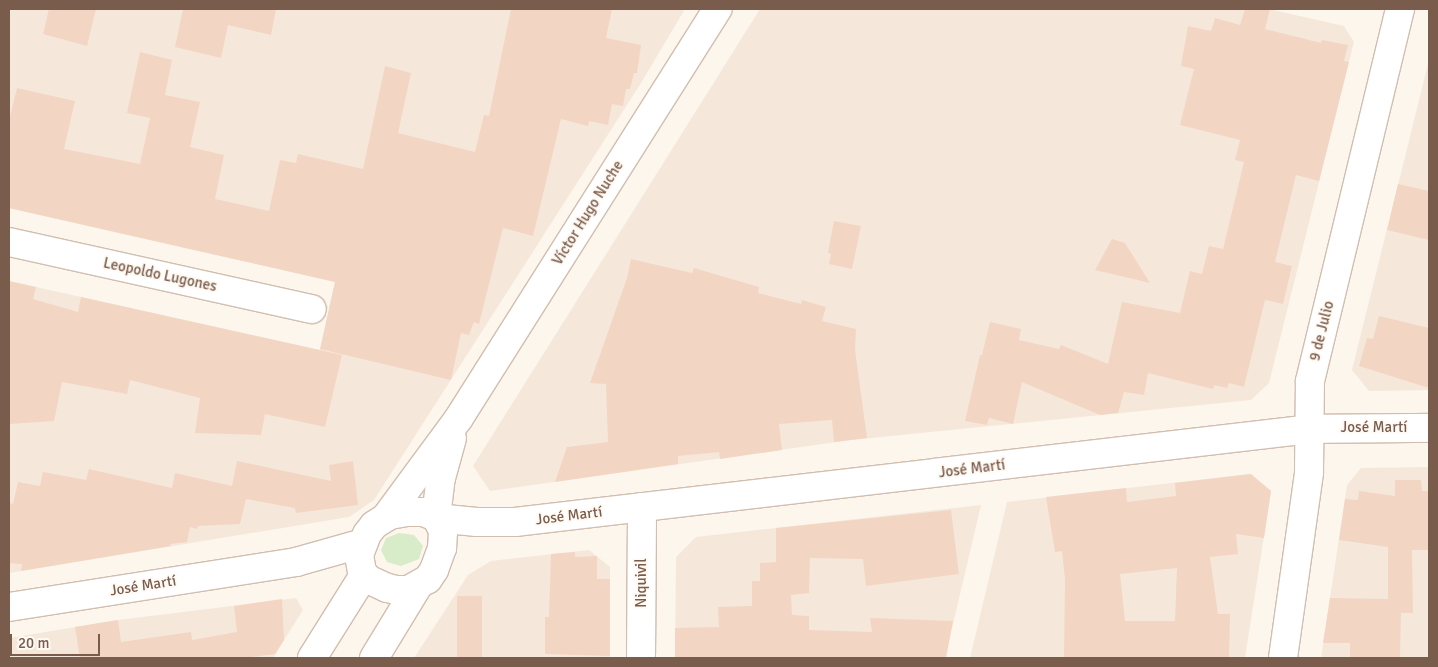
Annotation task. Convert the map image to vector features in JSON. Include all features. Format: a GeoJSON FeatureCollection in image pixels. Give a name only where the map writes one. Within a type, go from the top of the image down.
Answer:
{"type":"FeatureCollection","features":[{"type":"Feature","properties":{"kind":"street","name":"Víctor Hugo Nuche"},"geometry":{"type":"LineString","coordinates":[[386,517],[459,418],[718,9]]}},
{"type":"Feature","properties":{"kind":"street","name":"9 de Julio"},"geometry":{"type":"LineString","coordinates":[[1282,658],[1309,472],[1310,381],[1400,9]]}},
{"type":"Feature","properties":{"kind":"street","name":"Leopoldo Lugones"},"geometry":{"type":"LineString","coordinates":[[9,242],[312,309]]}},
{"type":"Feature","properties":{"kind":"street","name":"Víctor Hugo Nuche"},"geometry":{"type":"LineString","coordinates":[[436,518],[441,478],[459,418]]}},
{"type":"Feature","properties":{"kind":"street","name":"José Martí"},"geometry":{"type":"LineString","coordinates":[[436,518],[470,522],[515,522],[1310,429],[1429,428]]}},
{"type":"Feature","properties":{"kind":"street","name":"Niquivil"},"geometry":{"type":"LineString","coordinates":[[641,658],[642,507]]}},
{"type":"Feature","properties":{"kind":"street"},"geometry":{"type":"LineString","coordinates":[[416,512],[430,514],[436,518],[443,531],[442,550],[428,579],[408,590],[387,588],[375,584],[364,574],[359,564],[363,543],[374,525],[386,517],[398,513],[416,512]]}},
{"type":"Feature","properties":{"kind":"street","name":"José Martí"},"geometry":{"type":"LineString","coordinates":[[442,550],[485,531],[515,522]]}},
{"type":"Feature","properties":{"kind":"street","name":"José Martí"},"geometry":{"type":"LineString","coordinates":[[9,607],[276,566],[316,557],[363,543]]}},
{"type":"Feature","properties":{"kind":"street","name":"José Martí"},"geometry":{"type":"LineString","coordinates":[[276,566],[310,566],[364,574]]}},
{"type":"Feature","properties":{"kind":"street"},"geometry":{"type":"LineString","coordinates":[[312,658],[364,574]]}},
{"type":"Feature","properties":{"kind":"street"},"geometry":{"type":"LineString","coordinates":[[374,658],[418,586]]}},
{"type":"Feature","properties":{"kind":"shaded area"},"geometry":{"type":"Polygon","coordinates":[[[9,9],[685,9],[641,83],[374,500],[349,517],[9,573],[9,281],[320,350],[335,282],[9,208],[9,9]]]}},
{"type":"Feature","properties":{"kind":"shaded area"},"geometry":{"type":"Polygon","coordinates":[[[760,9],[1269,9],[1344,26],[1354,42],[1269,383],[1251,400],[851,440],[490,491],[473,466],[760,9]]]}},
{"type":"Feature","properties":{"kind":"shaded area"},"geometry":{"type":"Polygon","coordinates":[[[1428,64],[1429,390],[1369,391],[1352,370],[1428,64]]]}},
{"type":"Feature","properties":{"kind":"shaded area"},"geometry":{"type":"Polygon","coordinates":[[[1429,467],[1429,658],[1321,658],[1347,485],[1361,468],[1429,467]]]}},
{"type":"Feature","properties":{"kind":"shaded area"},"geometry":{"type":"Polygon","coordinates":[[[1249,474],[1271,491],[1245,658],[970,658],[1007,502],[1249,474]]]}},
{"type":"Feature","properties":{"kind":"shaded area"},"geometry":{"type":"Polygon","coordinates":[[[981,505],[945,658],[675,658],[676,557],[696,537],[981,505]]]}},
{"type":"Feature","properties":{"kind":"shaded area"},"geometry":{"type":"Polygon","coordinates":[[[589,550],[610,567],[610,658],[414,658],[468,575],[491,561],[589,550]]]}},
{"type":"Feature","properties":{"kind":"shaded area"},"geometry":{"type":"Polygon","coordinates":[[[296,598],[303,610],[273,658],[9,658],[9,638],[118,620],[296,598]]]}},
{"type":"Feature","properties":{"kind":"green space"},"geometry":{"type":"Polygon","coordinates":[[[399,533],[414,535],[423,546],[419,559],[401,566],[387,562],[381,550],[386,538],[399,533]]]}},
{"type":"Feature","properties":{"kind":"building"},"geometry":{"type":"Polygon","coordinates":[[[49,9],[96,9],[87,46],[43,34],[49,9]]]}},
{"type":"Feature","properties":{"kind":"building"},"geometry":{"type":"Polygon","coordinates":[[[183,9],[276,9],[271,35],[228,25],[221,58],[175,47],[183,9]]]}},
{"type":"Feature","properties":{"kind":"building"},"geometry":{"type":"Polygon","coordinates":[[[511,9],[612,9],[606,38],[641,45],[637,73],[634,73],[630,89],[626,89],[623,106],[612,104],[608,125],[589,121],[588,126],[561,119],[533,236],[503,228],[479,324],[474,322],[469,335],[461,333],[451,380],[320,349],[335,282],[9,208],[9,121],[17,88],[75,101],[64,149],[140,164],[150,118],[127,113],[140,52],[172,60],[165,95],[200,102],[190,147],[224,155],[215,199],[269,211],[280,160],[296,163],[298,154],[363,169],[385,66],[411,73],[398,133],[475,152],[484,115],[489,116],[511,9]]]}},
{"type":"Feature","properties":{"kind":"building"},"geometry":{"type":"Polygon","coordinates":[[[1245,9],[1270,9],[1265,29],[1321,43],[1322,40],[1348,45],[1344,61],[1349,62],[1319,181],[1296,175],[1275,262],[1292,266],[1283,304],[1265,300],[1244,387],[1229,383],[1227,388],[1214,385],[1213,389],[1148,373],[1144,395],[1124,392],[1118,413],[1100,415],[1022,382],[1013,424],[989,418],[987,425],[965,421],[980,355],[982,355],[990,322],[1021,329],[1019,340],[1059,349],[1061,345],[1108,364],[1122,302],[1180,313],[1190,271],[1202,274],[1209,246],[1223,249],[1244,162],[1235,160],[1240,140],[1180,125],[1194,69],[1181,66],[1188,26],[1211,31],[1215,18],[1240,25],[1245,9]]]}},
{"type":"Feature","properties":{"kind":"building"},"geometry":{"type":"Polygon","coordinates":[[[1398,184],[1429,191],[1429,240],[1387,230],[1398,184]]]}},
{"type":"Feature","properties":{"kind":"building"},"geometry":{"type":"Polygon","coordinates":[[[834,221],[861,226],[852,269],[829,264],[831,254],[828,253],[834,221]]]}},
{"type":"Feature","properties":{"kind":"building"},"geometry":{"type":"Polygon","coordinates":[[[1112,239],[1125,243],[1150,283],[1095,270],[1112,239]]]}},
{"type":"Feature","properties":{"kind":"building"},"geometry":{"type":"Polygon","coordinates":[[[631,259],[692,273],[694,268],[759,287],[758,293],[801,304],[802,300],[826,307],[822,321],[856,329],[855,350],[867,438],[834,442],[832,420],[779,424],[782,450],[720,459],[719,452],[678,456],[678,464],[555,482],[567,447],[608,442],[606,384],[590,383],[627,278],[631,259]]]}},
{"type":"Feature","properties":{"kind":"building"},"geometry":{"type":"Polygon","coordinates":[[[9,281],[36,287],[33,299],[78,312],[81,297],[342,355],[325,427],[265,414],[261,435],[195,433],[200,398],[130,380],[127,394],[62,382],[54,421],[9,424],[9,281]]]}},
{"type":"Feature","properties":{"kind":"building"},"geometry":{"type":"Polygon","coordinates":[[[1379,316],[1429,328],[1429,388],[1359,366],[1367,338],[1373,339],[1379,316]]]}},
{"type":"Feature","properties":{"kind":"building"},"geometry":{"type":"Polygon","coordinates":[[[237,461],[331,481],[329,465],[353,461],[358,505],[296,513],[295,508],[246,499],[240,524],[198,526],[197,529],[190,527],[187,542],[21,571],[22,564],[9,563],[9,503],[13,504],[18,482],[40,486],[43,472],[86,480],[89,469],[172,488],[175,473],[232,486],[237,461]]]}},
{"type":"Feature","properties":{"kind":"building"},"geometry":{"type":"Polygon","coordinates":[[[1251,474],[1271,491],[1264,538],[1236,534],[1238,554],[1210,557],[1218,614],[1230,614],[1229,658],[1064,658],[1065,579],[1062,551],[1055,552],[1046,497],[1126,488],[1127,502],[1176,496],[1175,483],[1251,474]],[[1177,568],[1120,574],[1125,621],[1175,621],[1177,568]]]}},
{"type":"Feature","properties":{"kind":"building"},"geometry":{"type":"Polygon","coordinates":[[[1395,480],[1421,480],[1422,491],[1429,491],[1429,550],[1412,550],[1413,613],[1401,613],[1400,658],[1350,658],[1350,643],[1323,643],[1330,598],[1388,599],[1388,547],[1339,540],[1345,499],[1358,500],[1359,491],[1395,496],[1395,480]]]}},
{"type":"Feature","properties":{"kind":"building"},"geometry":{"type":"Polygon","coordinates":[[[951,510],[959,574],[866,586],[863,559],[810,558],[809,593],[791,595],[792,615],[809,616],[809,630],[872,632],[870,618],[953,621],[946,658],[675,658],[675,628],[719,627],[718,607],[752,606],[752,581],[760,581],[760,563],[776,562],[776,528],[951,510]]]}},
{"type":"Feature","properties":{"kind":"building"},"geometry":{"type":"Polygon","coordinates":[[[575,552],[575,557],[597,556],[597,579],[610,579],[610,656],[545,654],[545,617],[549,617],[551,554],[575,552]]]}},
{"type":"Feature","properties":{"kind":"building"},"geometry":{"type":"Polygon","coordinates":[[[457,596],[482,596],[482,658],[457,658],[457,596]]]}},
{"type":"Feature","properties":{"kind":"building"},"geometry":{"type":"Polygon","coordinates":[[[282,599],[284,640],[275,654],[243,658],[80,658],[75,627],[118,620],[121,642],[191,632],[192,640],[237,632],[234,606],[282,599]]]}}]}
